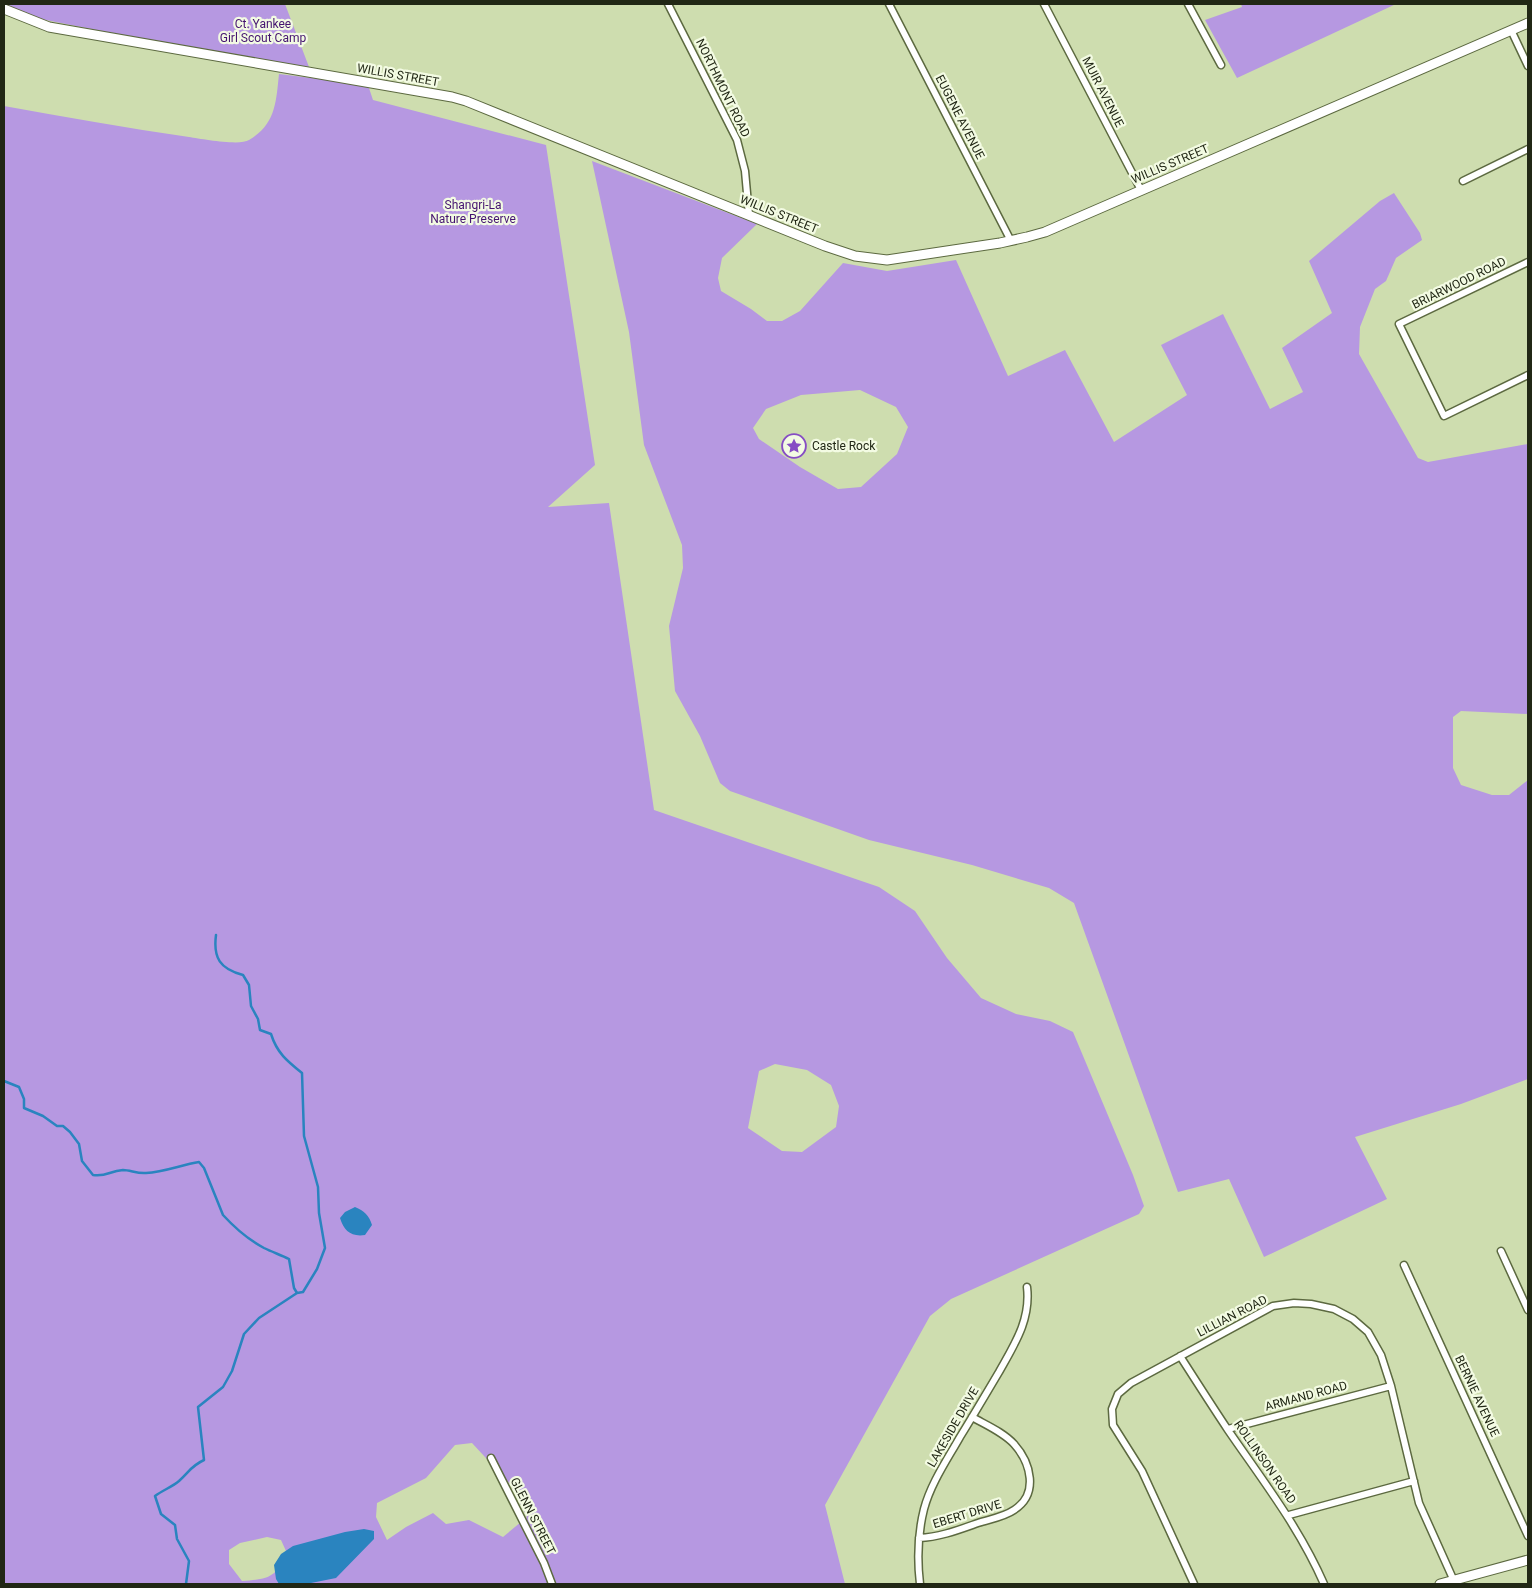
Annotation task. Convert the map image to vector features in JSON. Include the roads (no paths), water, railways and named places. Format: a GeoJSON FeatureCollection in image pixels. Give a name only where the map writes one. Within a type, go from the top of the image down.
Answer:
{"type":"FeatureCollection","features":[{"type":"Feature","properties":{"kind":"main road","name":"WILLIS STREET"},"geometry":{"type":"LineString","coordinates":[[4,9],[48,27],[459,99],[512,118],[845,254],[878,260],[906,258],[1011,240],[1027,237],[1060,226],[1528,23]]}},
{"type":"Feature","properties":{"kind":"main road"},"geometry":{"type":"LineString","coordinates":[[1440,1584],[1528,1560]]}},
{"type":"Feature","properties":{"kind":"street","name":"NORTHMONT ROAD"},"geometry":{"type":"LineString","coordinates":[[668,4],[737,140],[745,172],[749,215]]}},
{"type":"Feature","properties":{"kind":"street","name":"EUGENE AVENUE"},"geometry":{"type":"LineString","coordinates":[[889,4],[1011,240]]}},
{"type":"Feature","properties":{"kind":"street","name":"MUIR AVENUE"},"geometry":{"type":"LineString","coordinates":[[1044,4],[1141,190]]}},
{"type":"Feature","properties":{"kind":"street"},"geometry":{"type":"LineString","coordinates":[[1188,4],[1221,65]]}},
{"type":"Feature","properties":{"kind":"street"},"geometry":{"type":"LineString","coordinates":[[1510,30],[1528,66]]}},
{"type":"Feature","properties":{"kind":"street"},"geometry":{"type":"LineString","coordinates":[[1464,181],[1528,148]]}},
{"type":"Feature","properties":{"kind":"street","name":"BRIARWOOD ROAD"},"geometry":{"type":"LineString","coordinates":[[1528,262],[1399,324],[1444,416],[1528,375]]}},
{"type":"Feature","properties":{"kind":"street"},"geometry":{"type":"LineString","coordinates":[[1501,1251],[1528,1310]]}},
{"type":"Feature","properties":{"kind":"street","name":"BERNIE AVENUE"},"geometry":{"type":"LineString","coordinates":[[1404,1265],[1528,1536]]}},
{"type":"Feature","properties":{"kind":"street","name":"LAKESIDE DRIVE"},"geometry":{"type":"LineString","coordinates":[[920,1584],[918,1569],[919,1538],[925,1508],[933,1484],[1020,1335],[1027,1312],[1027,1287]]}},
{"type":"Feature","properties":{"kind":"street","name":"LILLIAN ROAD"},"geometry":{"type":"LineString","coordinates":[[1194,1584],[1142,1472],[1113,1425],[1112,1409],[1118,1394],[1131,1383],[1274,1306],[1294,1303],[1311,1304],[1334,1309],[1353,1319],[1368,1332],[1381,1355],[1391,1386],[1419,1503],[1454,1581]]}},
{"type":"Feature","properties":{"kind":"street","name":"ROLLINSON ROAD"},"geometry":{"type":"LineString","coordinates":[[1180,1356],[1289,1516],[1317,1566],[1324,1584]]}},
{"type":"Feature","properties":{"kind":"street","name":"ARMAND ROAD"},"geometry":{"type":"LineString","coordinates":[[1228,1429],[1391,1386]]}},
{"type":"Feature","properties":{"kind":"street","name":"EBERT DRIVE"},"geometry":{"type":"LineString","coordinates":[[919,1538],[936,1537],[1004,1516],[1024,1502],[1030,1491],[1031,1475],[1024,1458],[1013,1443],[996,1430],[972,1417]]}},
{"type":"Feature","properties":{"kind":"street","name":"GLENN STREET"},"geometry":{"type":"LineString","coordinates":[[491,1458],[544,1563],[552,1584]]}},
{"type":"Feature","properties":{"kind":"street"},"geometry":{"type":"LineString","coordinates":[[1289,1516],[1414,1481]]}},
{"type":"Feature","properties":{"kind":"water"},"geometry":{"type":"Polygon","coordinates":[[[355,1207],[366,1214],[371,1222],[372,1225],[365,1235],[352,1234],[346,1230],[340,1218],[345,1212],[355,1207]]]}},
{"type":"Feature","properties":{"kind":"water"},"geometry":{"type":"Polygon","coordinates":[[[364,1529],[374,1531],[374,1539],[336,1578],[306,1584],[279,1584],[276,1579],[274,1565],[281,1554],[293,1546],[345,1532],[364,1529]]]}},
{"type":"Feature","properties":{"kind":"waterway"},"geometry":{"type":"LineString","coordinates":[[216,935],[216,950],[220,961],[235,973],[243,975],[249,985],[251,1006],[258,1019],[260,1030],[271,1034],[283,1056],[302,1073],[304,1136],[318,1187],[319,1213],[325,1248],[317,1269],[303,1292],[297,1293]]}},
{"type":"Feature","properties":{"kind":"waterway"},"geometry":{"type":"LineString","coordinates":[[4,1081],[19,1087],[24,1099],[24,1108],[43,1116],[57,1126],[63,1126],[70,1132],[79,1144],[82,1161],[93,1175],[123,1170],[140,1173],[153,1172],[199,1162],[204,1168],[223,1215],[253,1241],[289,1259],[294,1288],[297,1293],[259,1318],[244,1334],[232,1371],[223,1387],[198,1407],[204,1460],[193,1467],[176,1483],[155,1496],[161,1514],[175,1525],[177,1539],[189,1561],[186,1584]]}},
{"type":"Feature","properties":{"kind":"place","name":"Castle Rock"},"geometry":{"type":"Point","coordinates":[794,446]}},
{"type":"Feature","properties":{"kind":"park label","name":"Ct. Yankee Girl Scout Camp"},"geometry":{"type":"Point","coordinates":[263,31]}},
{"type":"Feature","properties":{"kind":"park label","name":"Shangri-La Nature Preserve"},"geometry":{"type":"Point","coordinates":[473,212]}}]}
